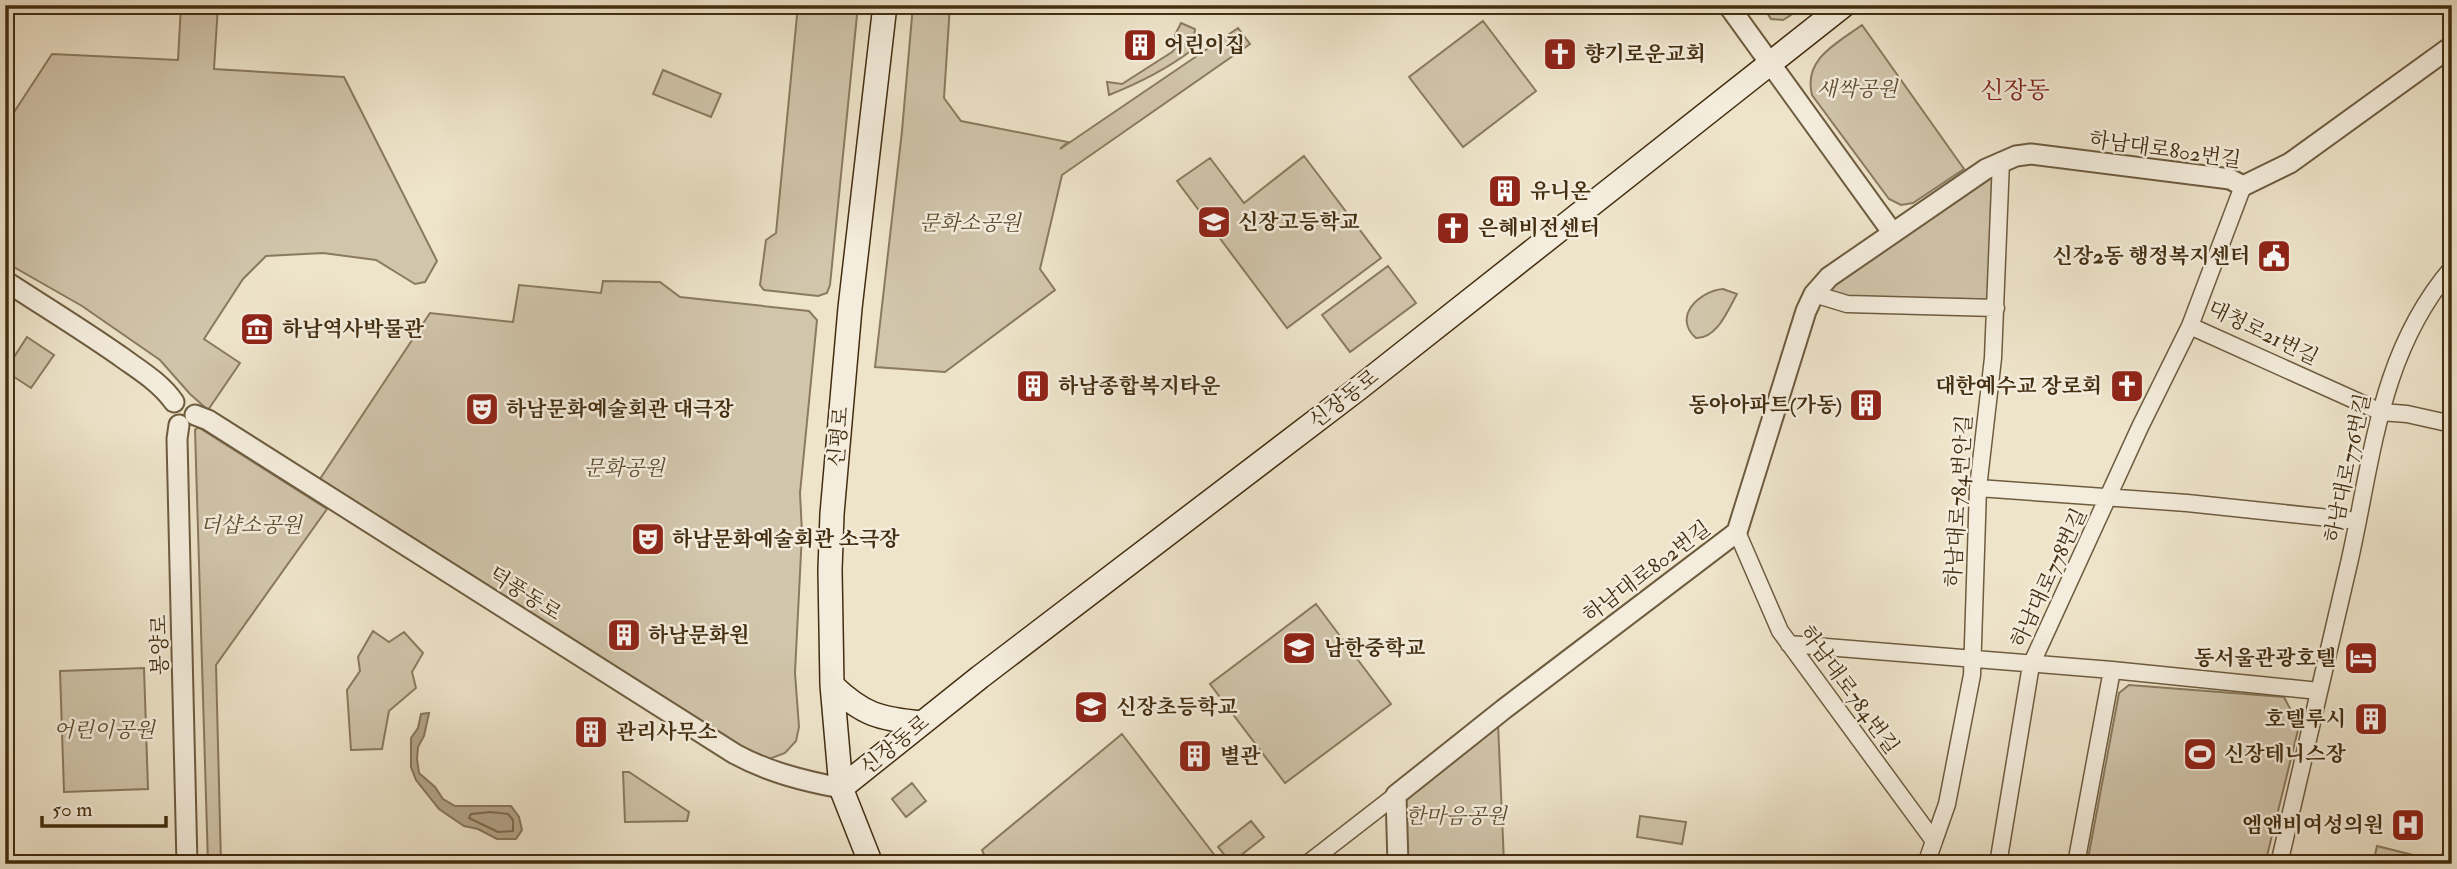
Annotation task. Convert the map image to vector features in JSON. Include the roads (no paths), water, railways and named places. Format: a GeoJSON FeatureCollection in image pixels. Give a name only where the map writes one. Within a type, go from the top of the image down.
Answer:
{"type":"FeatureCollection","features":[{"type":"Feature","properties":{"kind":"main road","name":"신평로"},"geometry":{"type":"LineString","coordinates":[[871,864],[841,788],[832,685],[830,622],[832,514],[850,308],[885,5]]}},
{"type":"Feature","properties":{"kind":"main road","name":"신장동로"},"geometry":{"type":"LineString","coordinates":[[841,788],[1359,388],[1844,5]]}},
{"type":"Feature","properties":{"kind":"main road"},"geometry":{"type":"LineString","coordinates":[[832,685],[847,700],[872,715],[922,723]]}},
{"type":"Feature","properties":{"kind":"street"},"geometry":{"type":"LineString","coordinates":[[1728,5],[1892,232]]}},
{"type":"Feature","properties":{"kind":"street","name":"하남대로802번길"},"geometry":{"type":"LineString","coordinates":[[1396,795],[1504,709],[1737,532],[1806,311],[1814,294],[1829,277],[1892,232],[1986,169],[2001,161],[2031,154],[2231,179],[2243,187],[2290,163],[2452,46]]}},
{"type":"Feature","properties":{"kind":"street","name":"하남대로784번안길"},"geometry":{"type":"LineString","coordinates":[[1934,841],[1947,804],[1972,675],[1978,488],[1996,308],[2001,161]]}},
{"type":"Feature","properties":{"kind":"street","name":"대청로21번길"},"geometry":{"type":"LineString","coordinates":[[2243,187],[2190,326],[2381,412],[2407,414],[2452,424]]}},
{"type":"Feature","properties":{"kind":"street","name":"하남대로776번길"},"geometry":{"type":"LineString","coordinates":[[2279,864],[2386,390],[2409,331],[2435,288],[2452,268]]}},
{"type":"Feature","properties":{"kind":"street","name":"봉양로"},"geometry":{"type":"LineString","coordinates":[[5,281],[95,338],[150,377],[174,402],[169,413],[173,422],[187,420]]}},
{"type":"Feature","properties":{"kind":"street"},"geometry":{"type":"LineString","coordinates":[[1814,294],[1847,304],[1996,308]]}},
{"type":"Feature","properties":{"kind":"street","name":"하남대로778번길"},"geometry":{"type":"LineString","coordinates":[[1998,864],[2031,664],[2140,427],[2190,326]]}},
{"type":"Feature","properties":{"kind":"street","name":"봉양로"},"geometry":{"type":"LineString","coordinates":[[187,420],[177,439],[187,864]]}},
{"type":"Feature","properties":{"kind":"street","name":"덕풍동로"},"geometry":{"type":"LineString","coordinates":[[187,420],[208,420],[735,754],[760,767],[807,782],[841,788]]}},
{"type":"Feature","properties":{"kind":"street"},"geometry":{"type":"LineString","coordinates":[[1978,488],[2239,508],[2358,521]]}},
{"type":"Feature","properties":{"kind":"street","name":"하남대로784번길"},"geometry":{"type":"LineString","coordinates":[[1737,532],[1780,631],[1934,841]]}},
{"type":"Feature","properties":{"kind":"street"},"geometry":{"type":"LineString","coordinates":[[1789,644],[2112,670],[2319,691]]}},
{"type":"Feature","properties":{"kind":"street"},"geometry":{"type":"LineString","coordinates":[[2076,864],[2112,670]]}},
{"type":"Feature","properties":{"kind":"street"},"geometry":{"type":"LineString","coordinates":[[1307,864],[1396,795]]}},
{"type":"Feature","properties":{"kind":"street"},"geometry":{"type":"LineString","coordinates":[[1396,795],[1398,864]]}},
{"type":"Feature","properties":{"kind":"street"},"geometry":{"type":"LineString","coordinates":[[1926,864],[1934,841]]}},
{"type":"Feature","properties":{"kind":"water"},"geometry":{"type":"Polygon","coordinates":[[[429,713],[424,736],[418,747],[419,773],[435,787],[443,799],[455,806],[511,806],[519,817],[522,830],[516,839],[497,839],[478,829],[464,826],[439,809],[416,780],[411,767],[411,738],[418,728],[421,714],[429,713]]]}},
{"type":"Feature","properties":{"kind":"place","name":"어린이집"},"geometry":{"type":"Point","coordinates":[1140,45]}},
{"type":"Feature","properties":{"kind":"place","name":"향기로운교회"},"geometry":{"type":"Point","coordinates":[1560,54]}},
{"type":"Feature","properties":{"kind":"place","name":"유니온"},"geometry":{"type":"Point","coordinates":[1505,191]}},
{"type":"Feature","properties":{"kind":"place","name":"신장고등학교"},"geometry":{"type":"Point","coordinates":[1214,222]}},
{"type":"Feature","properties":{"kind":"place","name":"은혜비전센터"},"geometry":{"type":"Point","coordinates":[1453,228]}},
{"type":"Feature","properties":{"kind":"place","name":"신장2동 행정복지센터"},"geometry":{"type":"Point","coordinates":[2274,256]}},
{"type":"Feature","properties":{"kind":"place","name":"하남역사박물관"},"geometry":{"type":"Point","coordinates":[257,329]}},
{"type":"Feature","properties":{"kind":"place","name":"하남종합복지타운"},"geometry":{"type":"Point","coordinates":[1033,386]}},
{"type":"Feature","properties":{"kind":"place","name":"대한예수교 장로회"},"geometry":{"type":"Point","coordinates":[2127,386]}},
{"type":"Feature","properties":{"kind":"place","name":"동아아파트(가동)"},"geometry":{"type":"Point","coordinates":[1866,405]}},
{"type":"Feature","properties":{"kind":"place","name":"하남문화예술회관 대극장"},"geometry":{"type":"Point","coordinates":[482,409]}},
{"type":"Feature","properties":{"kind":"place","name":"하남문화예술회관 소극장"},"geometry":{"type":"Point","coordinates":[648,539]}},
{"type":"Feature","properties":{"kind":"place","name":"하남문화원"},"geometry":{"type":"Point","coordinates":[624,635]}},
{"type":"Feature","properties":{"kind":"place","name":"남한중학교"},"geometry":{"type":"Point","coordinates":[1299,648]}},
{"type":"Feature","properties":{"kind":"place","name":"동서울관광호텔"},"geometry":{"type":"Point","coordinates":[2361,658]}},
{"type":"Feature","properties":{"kind":"place","name":"신장초등학교"},"geometry":{"type":"Point","coordinates":[1091,707]}},
{"type":"Feature","properties":{"kind":"place","name":"호텔루시"},"geometry":{"type":"Point","coordinates":[2371,719]}},
{"type":"Feature","properties":{"kind":"place","name":"관리사무소"},"geometry":{"type":"Point","coordinates":[591,732]}},
{"type":"Feature","properties":{"kind":"place","name":"신장테니스장"},"geometry":{"type":"Point","coordinates":[2200,754]}},
{"type":"Feature","properties":{"kind":"place","name":"별관"},"geometry":{"type":"Point","coordinates":[1195,756]}},
{"type":"Feature","properties":{"kind":"place","name":"엠앤비여성의원"},"geometry":{"type":"Point","coordinates":[2408,825]}},
{"type":"Feature","properties":{"kind":"district","name":"신장동"},"geometry":{"type":"Point","coordinates":[2015,90]}},
{"type":"Feature","properties":{"kind":"park label","name":"새싹공원"},"geometry":{"type":"Point","coordinates":[1857,89]}},
{"type":"Feature","properties":{"kind":"park label","name":"문화소공원"},"geometry":{"type":"Point","coordinates":[970,223]}},
{"type":"Feature","properties":{"kind":"park label","name":"문화공원"},"geometry":{"type":"Point","coordinates":[624,468]}},
{"type":"Feature","properties":{"kind":"park label","name":"더샵소공원"},"geometry":{"type":"Point","coordinates":[251,525]}},
{"type":"Feature","properties":{"kind":"park label","name":"어린이공원"},"geometry":{"type":"Point","coordinates":[104,730]}},
{"type":"Feature","properties":{"kind":"park label","name":"한마음공원"},"geometry":{"type":"Point","coordinates":[1456,816]}}]}
